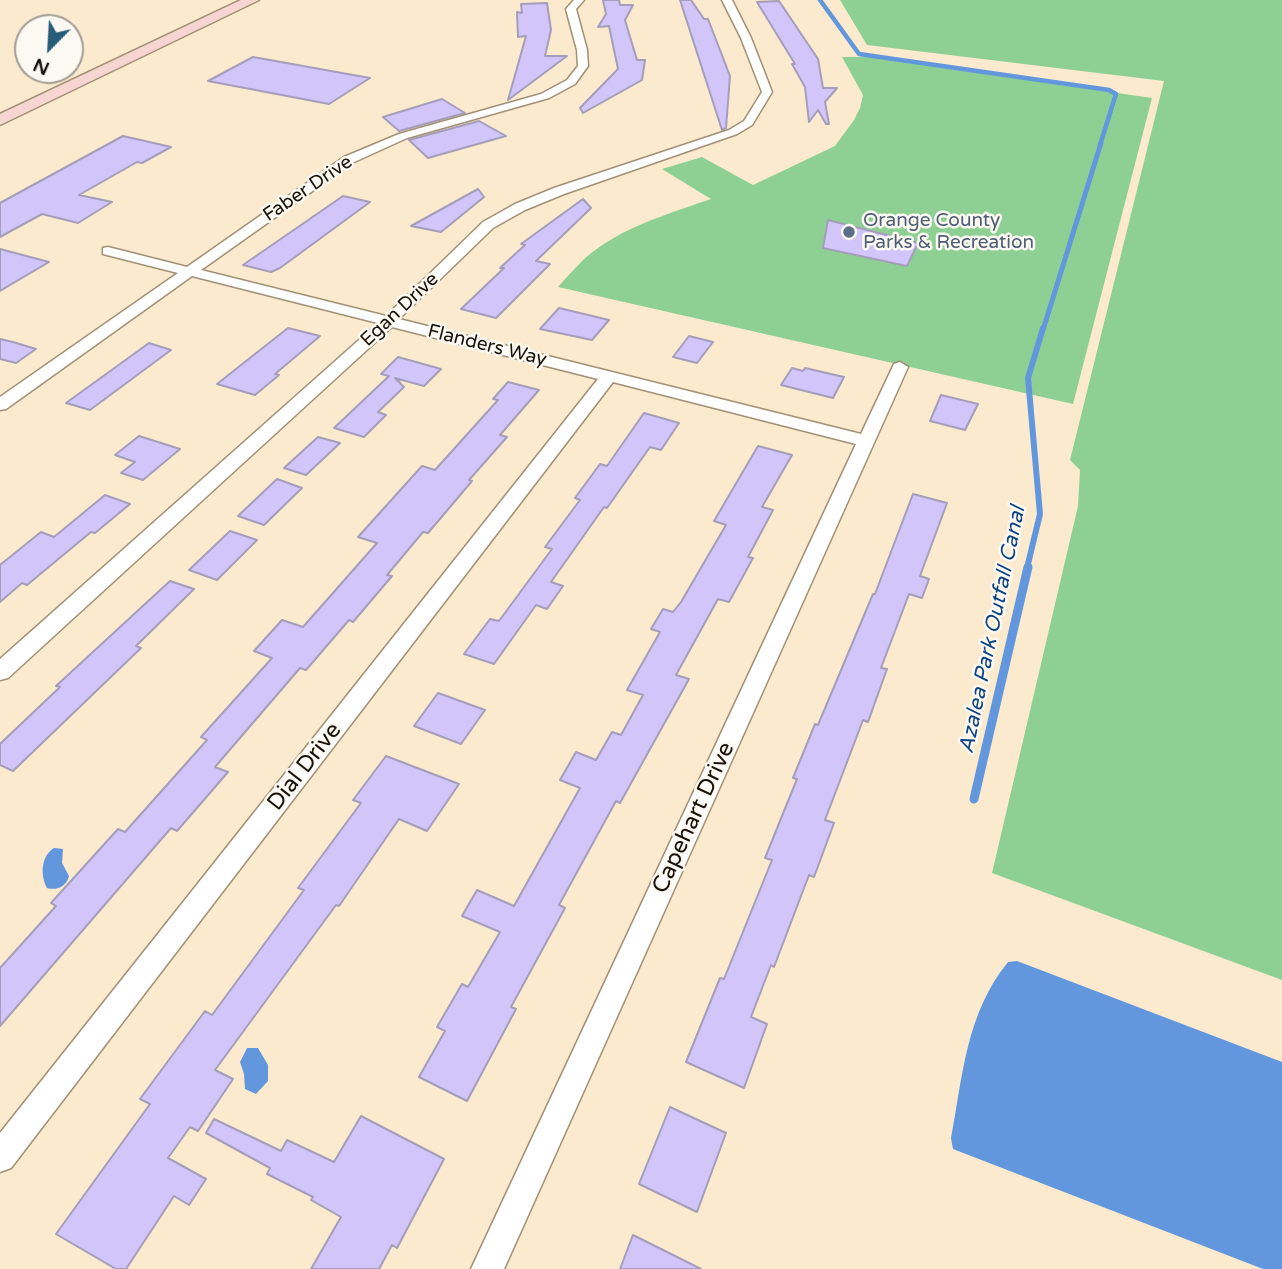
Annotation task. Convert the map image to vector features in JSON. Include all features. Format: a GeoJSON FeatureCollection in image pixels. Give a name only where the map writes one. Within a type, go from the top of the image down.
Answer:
{"type":"FeatureCollection","features":[{"type":"Feature","properties":{"kind":"main road"},"geometry":{"type":"LineString","coordinates":[[0,106],[227,0]]}},
{"type":"Feature","properties":{"kind":"main road"},"geometry":{"type":"LineString","coordinates":[[0,120],[253,0]]}},
{"type":"Feature","properties":{"kind":"main road"},"geometry":{"type":"LineString","coordinates":[[0,112],[27,99],[43,86]]}},
{"type":"Feature","properties":{"kind":"street","name":"Faber Drive"},"geometry":{"type":"LineString","coordinates":[[0,405],[348,160],[403,136],[545,96],[571,82],[583,66],[582,50],[571,9],[579,0]]}},
{"type":"Feature","properties":{"kind":"street","name":"Egan Drive"},"geometry":{"type":"LineString","coordinates":[[0,672],[389,321],[488,225],[520,207],[559,191],[715,140],[748,122],[767,92],[751,48],[727,0]]}},
{"type":"Feature","properties":{"kind":"street","name":"Flanders Way"},"geometry":{"type":"LineString","coordinates":[[108,251],[867,441]]}},
{"type":"Feature","properties":{"kind":"street","name":"Capehart Drive"},"geometry":{"type":"LineString","coordinates":[[486,1269],[900,367]]}},
{"type":"Feature","properties":{"kind":"street","name":"Dial Drive"},"geometry":{"type":"LineString","coordinates":[[0,1157],[609,376]]}},
{"type":"Feature","properties":{"kind":"green space"},"geometry":{"type":"Polygon","coordinates":[[[840,0],[1282,0],[1282,980],[992,873],[1078,506],[1080,470],[1070,460],[1164,81],[867,45],[840,0]]]}},
{"type":"Feature","properties":{"kind":"green space"},"geometry":{"type":"Polygon","coordinates":[[[842,57],[869,57],[1152,98],[1073,404],[558,287],[584,259],[628,230],[711,199],[662,169],[702,157],[753,185],[835,146],[854,120],[863,95],[842,57]]]}},
{"type":"Feature","properties":{"kind":"water"},"geometry":{"type":"Polygon","coordinates":[[[54,848],[63,849],[62,863],[69,876],[64,885],[51,889],[47,888],[45,883],[43,866],[46,856],[54,848]]]}},
{"type":"Feature","properties":{"kind":"water"},"geometry":{"type":"Polygon","coordinates":[[[1017,961],[1282,1062],[1282,1269],[1263,1269],[953,1149],[951,1138],[959,1091],[975,1024],[994,982],[1008,962],[1017,961]]]}},
{"type":"Feature","properties":{"kind":"water"},"geometry":{"type":"Polygon","coordinates":[[[247,1048],[258,1048],[268,1065],[268,1081],[256,1094],[245,1089],[240,1062],[247,1048]]]}},
{"type":"Feature","properties":{"kind":"building"},"geometry":{"type":"Polygon","coordinates":[[[603,0],[619,0],[620,5],[633,5],[625,20],[637,60],[645,60],[642,80],[583,113],[580,108],[618,69],[609,26],[598,27],[606,14],[603,0]]]}},
{"type":"Feature","properties":{"kind":"building"},"geometry":{"type":"Polygon","coordinates":[[[680,0],[691,0],[704,19],[708,19],[730,76],[726,128],[722,130],[680,0]]]}},
{"type":"Feature","properties":{"kind":"building"},"geometry":{"type":"Polygon","coordinates":[[[779,1],[818,59],[823,88],[837,88],[825,102],[829,124],[826,124],[818,110],[809,122],[805,87],[792,64],[795,64],[757,2],[779,1]]]}},
{"type":"Feature","properties":{"kind":"building"},"geometry":{"type":"Polygon","coordinates":[[[547,3],[551,30],[545,56],[567,56],[508,100],[526,36],[518,37],[517,12],[522,13],[521,4],[547,3]]]}},
{"type":"Feature","properties":{"kind":"building"},"geometry":{"type":"Polygon","coordinates":[[[253,57],[370,78],[329,104],[208,81],[253,57]]]}},
{"type":"Feature","properties":{"kind":"building"},"geometry":{"type":"Polygon","coordinates":[[[442,99],[465,113],[399,131],[383,117],[442,99]]]}},
{"type":"Feature","properties":{"kind":"building"},"geometry":{"type":"Polygon","coordinates":[[[479,121],[506,136],[428,158],[409,140],[479,121]]]}},
{"type":"Feature","properties":{"kind":"building"},"geometry":{"type":"Polygon","coordinates":[[[123,136],[171,147],[142,163],[137,162],[79,195],[112,202],[78,223],[42,214],[0,237],[0,203],[123,136]]]}},
{"type":"Feature","properties":{"kind":"building"},"geometry":{"type":"Polygon","coordinates":[[[478,189],[484,197],[441,232],[411,226],[478,189]]]}},
{"type":"Feature","properties":{"kind":"building"},"geometry":{"type":"Polygon","coordinates":[[[343,196],[370,202],[280,268],[271,272],[243,265],[343,196]]]}},
{"type":"Feature","properties":{"kind":"building"},"geometry":{"type":"Polygon","coordinates":[[[583,199],[591,208],[536,261],[550,264],[496,318],[461,309],[525,245],[521,244],[583,199]]]}},
{"type":"Feature","properties":{"kind":"building","name":"Orange County Parks & Recreation"},"geometry":{"type":"Polygon","coordinates":[[[828,220],[918,243],[907,266],[823,248],[828,220]]]}},
{"type":"Feature","properties":{"kind":"building"},"geometry":{"type":"Polygon","coordinates":[[[0,249],[49,262],[0,291],[0,249]]]}},
{"type":"Feature","properties":{"kind":"building"},"geometry":{"type":"Polygon","coordinates":[[[559,308],[609,320],[592,340],[540,329],[559,308]]]}},
{"type":"Feature","properties":{"kind":"building"},"geometry":{"type":"Polygon","coordinates":[[[288,328],[320,336],[275,374],[279,375],[255,395],[217,384],[288,328]]]}},
{"type":"Feature","properties":{"kind":"building"},"geometry":{"type":"Polygon","coordinates":[[[689,336],[713,342],[697,363],[673,357],[689,336]]]}},
{"type":"Feature","properties":{"kind":"building"},"geometry":{"type":"Polygon","coordinates":[[[0,339],[36,349],[16,363],[0,359],[0,339]]]}},
{"type":"Feature","properties":{"kind":"building"},"geometry":{"type":"Polygon","coordinates":[[[149,343],[171,350],[90,410],[66,403],[149,343]]]}},
{"type":"Feature","properties":{"kind":"building"},"geometry":{"type":"Polygon","coordinates":[[[398,357],[441,369],[424,386],[395,378],[404,387],[378,412],[386,415],[364,437],[334,428],[389,376],[381,374],[398,357]]]}},
{"type":"Feature","properties":{"kind":"building"},"geometry":{"type":"Polygon","coordinates":[[[792,368],[803,371],[805,368],[844,377],[833,398],[781,385],[792,368]]]}},
{"type":"Feature","properties":{"kind":"building"},"geometry":{"type":"Polygon","coordinates":[[[508,382],[539,390],[500,435],[507,437],[428,533],[423,532],[387,575],[392,576],[353,622],[349,620],[306,670],[300,668],[215,767],[228,772],[177,831],[171,828],[0,1026],[0,968],[56,906],[51,903],[118,829],[125,832],[207,740],[201,737],[272,658],[254,651],[282,620],[303,627],[377,543],[358,537],[422,466],[435,470],[498,400],[493,399],[508,382]]]}},
{"type":"Feature","properties":{"kind":"building"},"geometry":{"type":"Polygon","coordinates":[[[941,395],[978,404],[965,430],[930,421],[941,395]]]}},
{"type":"Feature","properties":{"kind":"building"},"geometry":{"type":"Polygon","coordinates":[[[644,413],[679,423],[661,450],[650,447],[607,508],[604,507],[551,582],[563,586],[547,609],[536,605],[494,664],[464,654],[490,619],[499,621],[552,549],[545,547],[580,500],[575,498],[600,464],[607,466],[644,413]]]}},
{"type":"Feature","properties":{"kind":"building"},"geometry":{"type":"Polygon","coordinates":[[[139,436],[180,449],[143,480],[121,473],[135,462],[115,455],[139,436]]]}},
{"type":"Feature","properties":{"kind":"building"},"geometry":{"type":"Polygon","coordinates":[[[318,437],[340,443],[306,475],[284,468],[318,437]]]}},
{"type":"Feature","properties":{"kind":"building"},"geometry":{"type":"Polygon","coordinates":[[[758,446],[792,455],[762,507],[773,510],[748,557],[753,558],[729,602],[718,599],[676,675],[689,679],[620,803],[616,801],[559,905],[565,908],[511,1007],[516,1009],[467,1101],[419,1077],[445,1031],[437,1027],[462,984],[468,987],[500,932],[462,916],[477,890],[514,906],[580,788],[560,780],[576,752],[596,760],[612,732],[621,735],[643,695],[627,690],[660,632],[651,629],[663,609],[673,612],[681,602],[726,525],[714,521],[758,446]]]}},
{"type":"Feature","properties":{"kind":"building"},"geometry":{"type":"Polygon","coordinates":[[[277,479],[302,488],[264,525],[238,516],[277,479]]]}},
{"type":"Feature","properties":{"kind":"building"},"geometry":{"type":"Polygon","coordinates":[[[913,494],[947,503],[920,576],[929,579],[922,598],[909,594],[881,668],[887,669],[868,722],[863,720],[825,820],[834,823],[814,877],[809,875],[774,967],[771,965],[751,1017],[767,1024],[744,1088],[686,1062],[720,978],[724,979],[772,860],[765,858],[797,779],[793,778],[875,594],[913,494]]]}},
{"type":"Feature","properties":{"kind":"building"},"geometry":{"type":"Polygon","coordinates":[[[105,495],[130,504],[27,585],[22,583],[0,602],[0,565],[41,532],[54,537],[105,495]]]}},
{"type":"Feature","properties":{"kind":"building"},"geometry":{"type":"Polygon","coordinates":[[[230,531],[257,540],[217,580],[189,570],[230,531]]]}},
{"type":"Feature","properties":{"kind":"building"},"geometry":{"type":"Polygon","coordinates":[[[170,581],[194,589],[136,646],[141,648],[13,771],[0,765],[0,744],[60,687],[56,686],[170,581]]]}},
{"type":"Feature","properties":{"kind":"building"},"geometry":{"type":"Polygon","coordinates":[[[438,693],[485,710],[461,744],[414,726],[438,693]]]}},
{"type":"Feature","properties":{"kind":"building"},"geometry":{"type":"Polygon","coordinates":[[[386,756],[459,784],[427,831],[399,819],[339,906],[336,905],[215,1070],[233,1079],[198,1131],[190,1127],[168,1158],[206,1179],[189,1205],[174,1196],[126,1269],[116,1269],[56,1234],[150,1104],[140,1099],[205,1011],[212,1015],[304,890],[298,888],[361,803],[353,800],[386,756]]]}},
{"type":"Feature","properties":{"kind":"building"},"geometry":{"type":"Polygon","coordinates":[[[670,1107],[726,1133],[697,1212],[639,1184],[670,1107]]]}},
{"type":"Feature","properties":{"kind":"building"},"geometry":{"type":"Polygon","coordinates":[[[361,1116],[444,1159],[397,1248],[392,1245],[379,1269],[311,1269],[341,1217],[311,1200],[313,1197],[267,1174],[270,1168],[206,1133],[214,1119],[281,1151],[287,1140],[334,1162],[361,1116]]]}},
{"type":"Feature","properties":{"kind":"building"},"geometry":{"type":"Polygon","coordinates":[[[633,1235],[701,1269],[620,1269],[633,1235]]]}},
{"type":"Feature","properties":{"kind":"waterway","name":"Azalea Park Outfall Canal"},"geometry":{"type":"LineString","coordinates":[[820,0],[859,54],[1109,90],[1116,94],[1100,145]]}},
{"type":"Feature","properties":{"kind":"waterway","name":"Azalea Park Outfall Canal"},"geometry":{"type":"LineString","coordinates":[[1043,330],[1101,143]]}},
{"type":"Feature","properties":{"kind":"waterway","name":"Azalea Park Outfall Canal"},"geometry":{"type":"LineString","coordinates":[[1027,568],[1040,514],[1028,378],[1043,328]]}},
{"type":"Feature","properties":{"kind":"waterway","name":"Azalea Park Outfall Canal"},"geometry":{"type":"LineString","coordinates":[[974,799],[1028,567]]}},
{"type":"Feature","properties":{"kind":"place","name":"Orange County Parks & Recreation"},"geometry":{"type":"Point","coordinates":[849,232]}}]}
